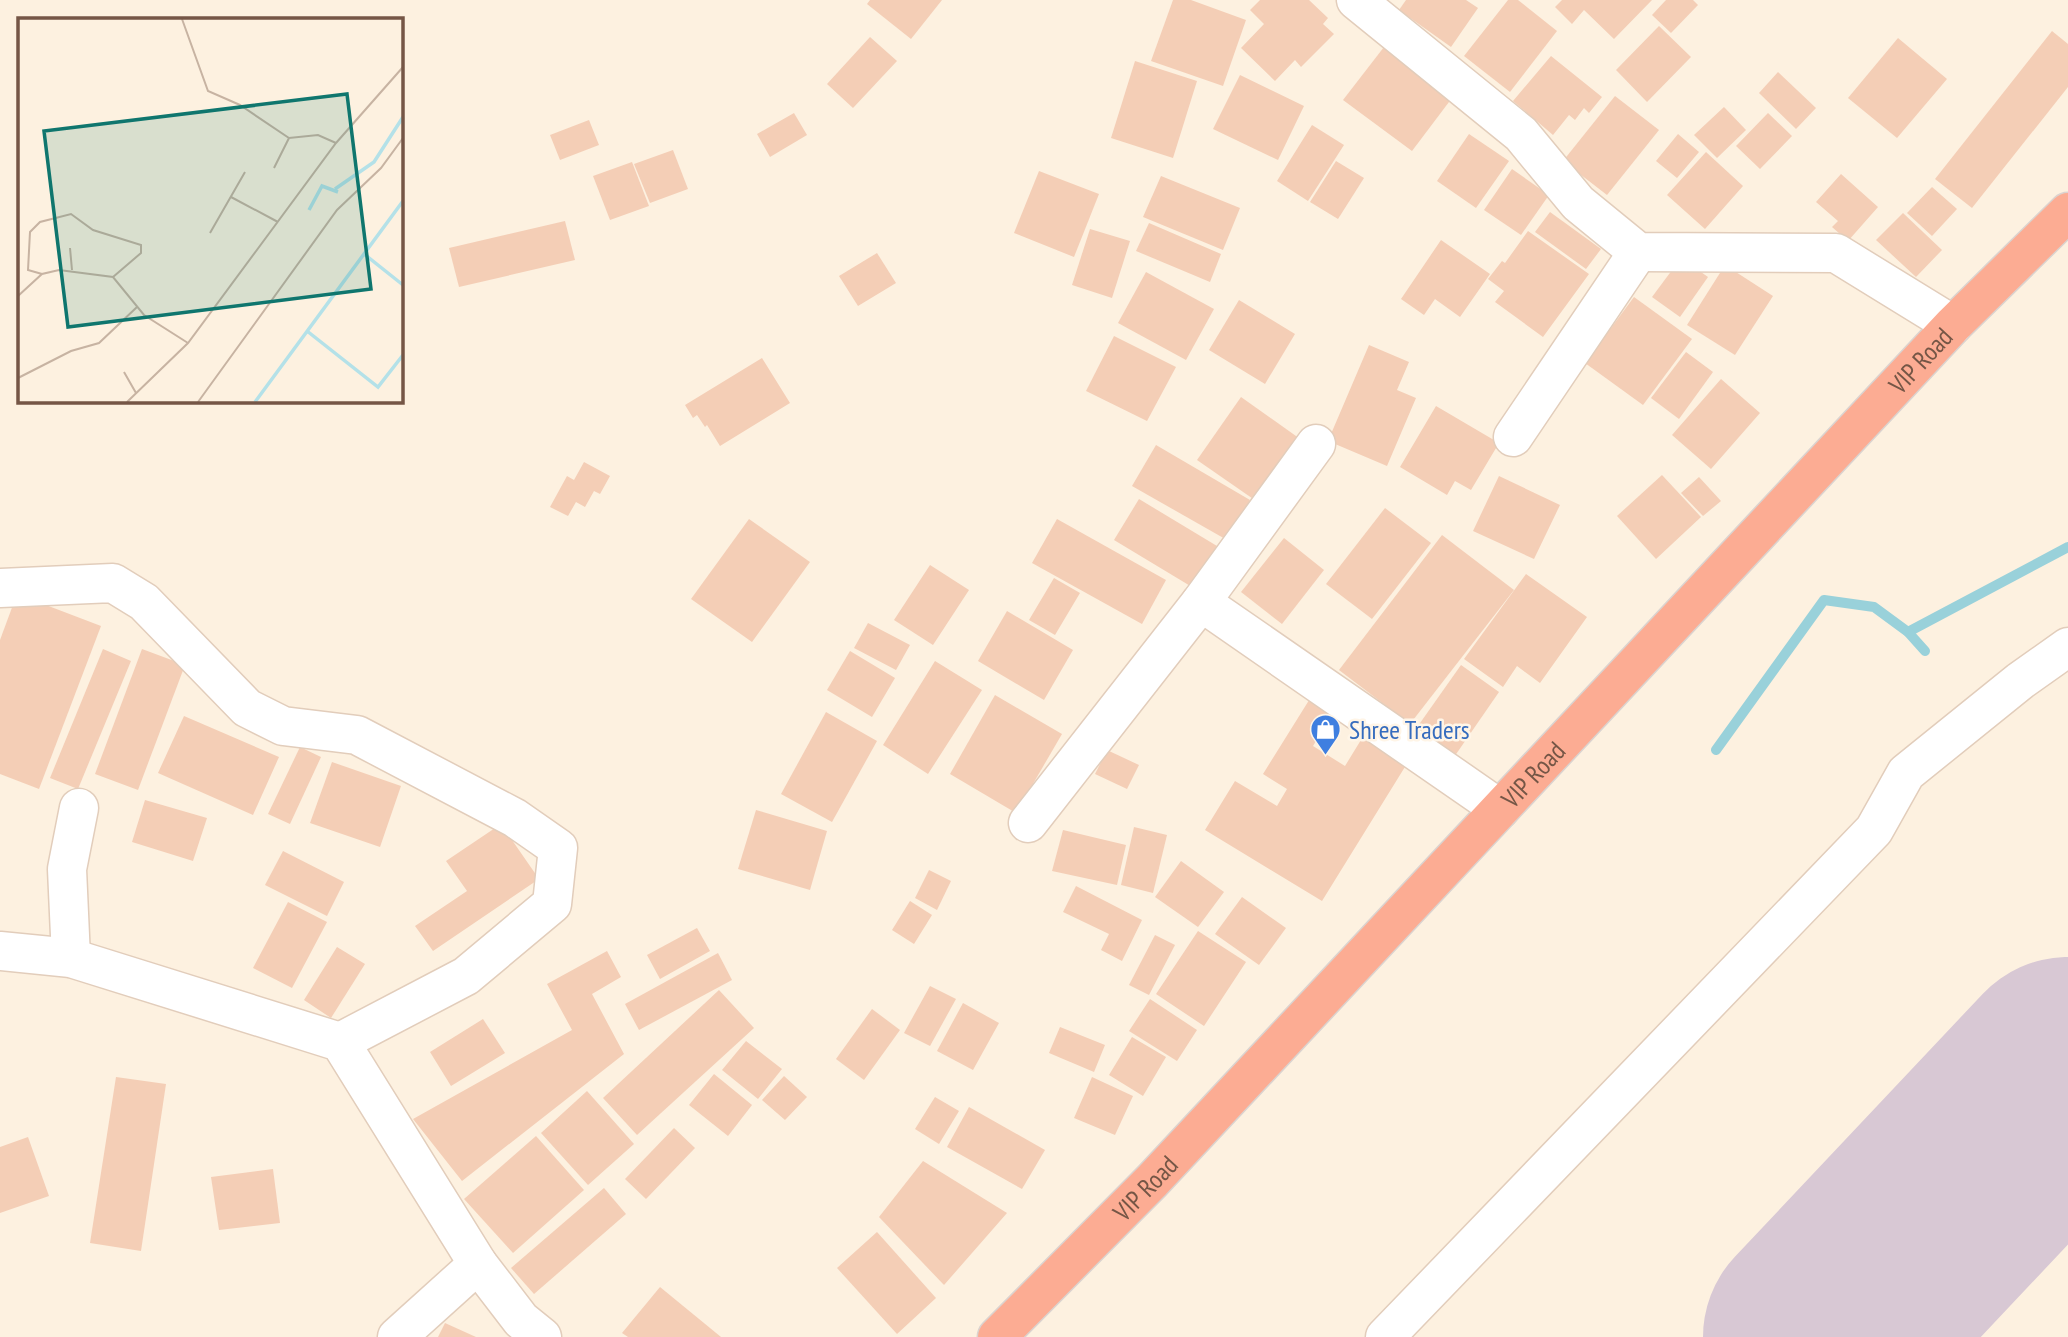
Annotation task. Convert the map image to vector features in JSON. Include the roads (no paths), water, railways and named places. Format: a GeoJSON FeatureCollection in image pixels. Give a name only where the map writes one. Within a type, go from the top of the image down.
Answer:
{"type":"FeatureCollection","features":[{"type":"Feature","properties":{"kind":"highway","name":"VIP Road"},"geometry":{"type":"LineString","coordinates":[[997,1337],[1152,1181],[1953,326],[2068,212]]}},
{"type":"Feature","properties":{"kind":"street"},"geometry":{"type":"LineString","coordinates":[[1356,0],[1521,134],[1578,202],[1638,252],[1836,253],[1953,326]]}},
{"type":"Feature","properties":{"kind":"street"},"geometry":{"type":"LineString","coordinates":[[1513,437],[1638,252]]}},
{"type":"Feature","properties":{"kind":"street"},"geometry":{"type":"LineString","coordinates":[[1028,823],[1200,603],[1316,444]]}},
{"type":"Feature","properties":{"kind":"street"},"geometry":{"type":"LineString","coordinates":[[0,588],[113,583],[144,602],[247,708],[283,726],[357,735],[514,818],[558,848],[552,904],[466,976],[340,1042]]}},
{"type":"Feature","properties":{"kind":"street"},"geometry":{"type":"LineString","coordinates":[[1200,603],[1500,808]]}},
{"type":"Feature","properties":{"kind":"street"},"geometry":{"type":"LineString","coordinates":[[1385,1337],[1874,830],[1906,773],[2020,681],[2068,647]]}},
{"type":"Feature","properties":{"kind":"street"},"geometry":{"type":"LineString","coordinates":[[71,958],[67,869],[79,808]]}},
{"type":"Feature","properties":{"kind":"street"},"geometry":{"type":"LineString","coordinates":[[0,951],[71,958],[340,1042],[478,1264],[521,1320],[542,1337]]}},
{"type":"Feature","properties":{"kind":"street"},"geometry":{"type":"LineString","coordinates":[[397,1337],[478,1264]]}},
{"type":"Feature","properties":{"kind":"waterway"},"geometry":{"type":"LineString","coordinates":[[1908,632],[2068,547]]}},
{"type":"Feature","properties":{"kind":"waterway"},"geometry":{"type":"LineString","coordinates":[[1716,750],[1824,600],[1874,607],[1908,632],[1925,651]]}},
{"type":"Feature","properties":{"kind":"place","name":"Shree Traders"},"geometry":{"type":"Point","coordinates":[1326,756]}}]}
